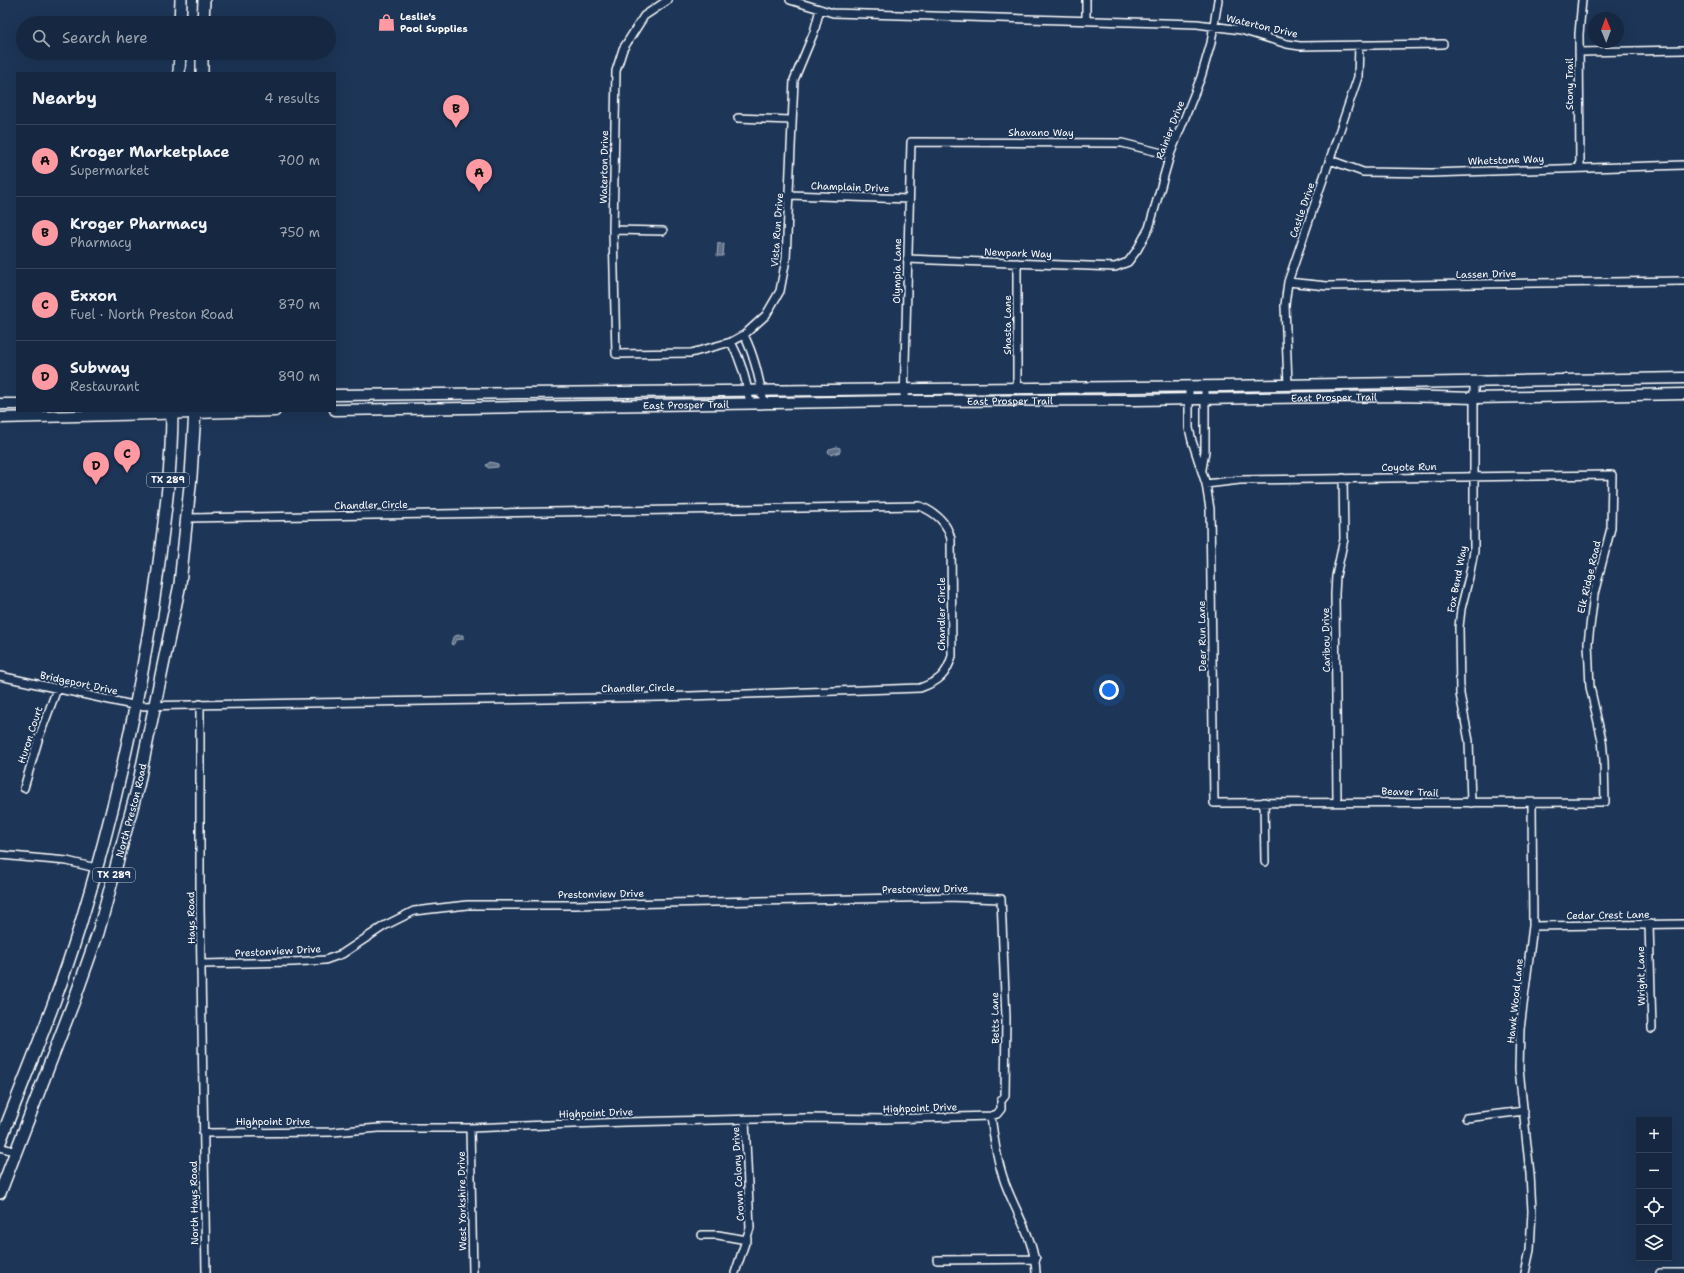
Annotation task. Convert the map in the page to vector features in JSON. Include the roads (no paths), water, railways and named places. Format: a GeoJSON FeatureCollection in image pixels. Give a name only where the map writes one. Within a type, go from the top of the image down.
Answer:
{"type":"FeatureCollection","features":[{"type":"Feature","properties":{"kind":"main road"},"geometry":{"type":"LineString","coordinates":[[180,16],[181,0]]}},
{"type":"Feature","properties":{"kind":"main road"},"geometry":{"type":"LineString","coordinates":[[203,16],[204,0]]}},
{"type":"Feature","properties":{"kind":"main road"},"geometry":{"type":"LineString","coordinates":[[179,72],[180,60]]}},
{"type":"Feature","properties":{"kind":"main road"},"geometry":{"type":"LineString","coordinates":[[202,60],[202,72]]}},
{"type":"Feature","properties":{"kind":"main road","name":"East Prosper Trail"},"geometry":{"type":"LineString","coordinates":[[336,395],[1288,385],[1684,378]]}},
{"type":"Feature","properties":{"kind":"main road"},"geometry":{"type":"LineString","coordinates":[[406,410],[407,394]]}},
{"type":"Feature","properties":{"kind":"main road","name":"East Prosper Trail"},"geometry":{"type":"LineString","coordinates":[[336,410],[904,401],[1205,400],[1400,396],[1474,398],[1684,394]]}},
{"type":"Feature","properties":{"kind":"main road"},"geometry":{"type":"LineString","coordinates":[[0,404],[16,404]]}},
{"type":"Feature","properties":{"kind":"main road","name":"North Preston Road"},"geometry":{"type":"LineString","coordinates":[[0,1142],[78,930],[114,802],[137,706],[162,539],[169,474],[172,412]]}},
{"type":"Feature","properties":{"kind":"main road"},"geometry":{"type":"LineString","coordinates":[[0,418],[194,412]]}},
{"type":"Feature","properties":{"kind":"main road","name":"North Preston Road"},"geometry":{"type":"LineString","coordinates":[[0,1193],[98,933],[133,807],[180,584],[188,518],[195,435],[194,412]]}},
{"type":"Feature","properties":{"kind":"street","name":"Waterton Drive"},"geometry":{"type":"LineString","coordinates":[[616,354],[613,230],[616,72],[623,50],[644,16],[668,0]]}},
{"type":"Feature","properties":{"kind":"street","name":"Waterton Drive"},"geometry":{"type":"LineString","coordinates":[[790,0],[834,13],[1086,20],[1214,26],[1300,46],[1443,44]]}},
{"type":"Feature","properties":{"kind":"street"},"geometry":{"type":"LineString","coordinates":[[1086,0],[1086,20]]}},
{"type":"Feature","properties":{"kind":"street","name":"Rainier Drive"},"geometry":{"type":"LineString","coordinates":[[1128,262],[1137,250],[1149,228],[1170,155],[1201,77],[1214,26],[1218,0]]}},
{"type":"Feature","properties":{"kind":"street","name":"Stony Trail"},"geometry":{"type":"LineString","coordinates":[[1580,167],[1579,52],[1582,0]]}},
{"type":"Feature","properties":{"kind":"street","name":"Vista Run Drive"},"geometry":{"type":"LineString","coordinates":[[616,354],[691,353],[731,342],[744,335],[766,315],[780,291],[786,259],[790,195],[791,120],[794,80],[814,32],[820,10]]}},
{"type":"Feature","properties":{"kind":"street","name":"Castle Drive"},"geometry":{"type":"LineString","coordinates":[[1288,385],[1285,305],[1288,282],[1358,77],[1359,45]]}},
{"type":"Feature","properties":{"kind":"street"},"geometry":{"type":"LineString","coordinates":[[1579,52],[1684,50]]}},
{"type":"Feature","properties":{"kind":"street"},"geometry":{"type":"LineString","coordinates":[[738,118],[791,120]]}},
{"type":"Feature","properties":{"kind":"street","name":"Shavano Way"},"geometry":{"type":"LineString","coordinates":[[911,142],[1122,143],[1170,155]]}},
{"type":"Feature","properties":{"kind":"street","name":"Olympia Lane"},"geometry":{"type":"LineString","coordinates":[[904,401],[911,142]]}},
{"type":"Feature","properties":{"kind":"street","name":"Whetstone Way"},"geometry":{"type":"LineString","coordinates":[[1330,160],[1363,172],[1430,173],[1580,167],[1684,165]]}},
{"type":"Feature","properties":{"kind":"street","name":"Champlain Drive"},"geometry":{"type":"LineString","coordinates":[[790,195],[909,199]]}},
{"type":"Feature","properties":{"kind":"street"},"geometry":{"type":"LineString","coordinates":[[613,230],[663,231]]}},
{"type":"Feature","properties":{"kind":"street","name":"Newpark Way"},"geometry":{"type":"LineString","coordinates":[[907,259],[1115,267],[1128,262]]}},
{"type":"Feature","properties":{"kind":"street","name":"Shasta Lane"},"geometry":{"type":"LineString","coordinates":[[1017,263],[1017,387]]}},
{"type":"Feature","properties":{"kind":"street","name":"Lassen Drive"},"geometry":{"type":"LineString","coordinates":[[1288,282],[1327,286],[1684,281]]}},
{"type":"Feature","properties":{"kind":"street"},"geometry":{"type":"LineString","coordinates":[[744,335],[752,352],[764,404]]}},
{"type":"Feature","properties":{"kind":"street"},"geometry":{"type":"LineString","coordinates":[[731,342],[740,358],[750,404]]}},
{"type":"Feature","properties":{"kind":"street","name":"Fox Bend Way"},"geometry":{"type":"LineString","coordinates":[[1471,803],[1469,741],[1460,694],[1459,627],[1461,609],[1474,551],[1474,381]]}},
{"type":"Feature","properties":{"kind":"street","name":"Deer Run Lane"},"geometry":{"type":"LineString","coordinates":[[1189,386],[1188,399],[1192,441],[1206,484],[1211,539],[1214,803]]}},
{"type":"Feature","properties":{"kind":"street","name":"Deer Run Lane"},"geometry":{"type":"LineString","coordinates":[[1202,469],[1205,451],[1205,386]]}},
{"type":"Feature","properties":{"kind":"street","name":"Coyote Run"},"geometry":{"type":"LineString","coordinates":[[1206,484],[1240,480],[1612,475]]}},
{"type":"Feature","properties":{"kind":"street","name":"Elk Ridge Road"},"geometry":{"type":"LineString","coordinates":[[1605,802],[1602,740],[1590,688],[1588,643],[1594,594],[1611,528],[1613,504],[1612,475]]}},
{"type":"Feature","properties":{"kind":"street","name":"Caribou Drive"},"geometry":{"type":"LineString","coordinates":[[1337,801],[1335,594],[1336,576],[1344,539],[1343,478]]}},
{"type":"Feature","properties":{"kind":"street","name":"Chandler Circle"},"geometry":{"type":"LineString","coordinates":[[155,704],[661,697],[920,688],[932,684],[943,676],[952,656],[951,539],[945,524],[936,515],[920,506],[905,505],[188,518]]}},
{"type":"Feature","properties":{"kind":"street","name":"Bridgeport Drive"},"geometry":{"type":"LineString","coordinates":[[0,676],[137,706],[155,704]]}},
{"type":"Feature","properties":{"kind":"street","name":"Huron Court"},"geometry":{"type":"LineString","coordinates":[[24,788],[39,737],[57,689]]}},
{"type":"Feature","properties":{"kind":"street","name":"Hays Road"},"geometry":{"type":"LineString","coordinates":[[200,704],[203,1133]]}},
{"type":"Feature","properties":{"kind":"street","name":"Beaver Trail"},"geometry":{"type":"LineString","coordinates":[[1214,803],[1337,801],[1471,803],[1605,802]]}},
{"type":"Feature","properties":{"kind":"street"},"geometry":{"type":"LineString","coordinates":[[1264,802],[1265,862]]}},
{"type":"Feature","properties":{"kind":"street","name":"Hawk Wood Lane"},"geometry":{"type":"LineString","coordinates":[[1525,1273],[1530,1250],[1532,1211],[1519,1069],[1520,1029],[1533,926],[1532,803]]}},
{"type":"Feature","properties":{"kind":"street"},"geometry":{"type":"LineString","coordinates":[[0,855],[67,861],[96,868]]}},
{"type":"Feature","properties":{"kind":"street","name":"Prestonview Drive"},"geometry":{"type":"LineString","coordinates":[[202,964],[325,960],[342,954],[384,926],[414,911],[467,905],[576,905],[948,897],[1001,899],[1002,911]]}},
{"type":"Feature","properties":{"kind":"street","name":"Betts Lane"},"geometry":{"type":"LineString","coordinates":[[991,1116],[996,1114],[1001,1109],[1001,1101],[1005,1096],[1006,1025],[1002,911]]}},
{"type":"Feature","properties":{"kind":"street","name":"Wright Lane"},"geometry":{"type":"LineString","coordinates":[[1650,924],[1652,1029]]}},
{"type":"Feature","properties":{"kind":"street","name":"Cedar Crest Lane"},"geometry":{"type":"LineString","coordinates":[[1533,926],[1684,924]]}},
{"type":"Feature","properties":{"kind":"street"},"geometry":{"type":"LineString","coordinates":[[1466,1118],[1524,1111]]}},
{"type":"Feature","properties":{"kind":"street"},"geometry":{"type":"LineString","coordinates":[[991,1116],[999,1167],[1030,1237],[1036,1259],[1036,1273]]}},
{"type":"Feature","properties":{"kind":"street","name":"Highpoint Drive"},"geometry":{"type":"LineString","coordinates":[[203,1133],[333,1132],[379,1128],[470,1128],[625,1122],[991,1116]]}},
{"type":"Feature","properties":{"kind":"street","name":"Crown Colony Drive"},"geometry":{"type":"LineString","coordinates":[[735,1273],[750,1228],[745,1120]]}},
{"type":"Feature","properties":{"kind":"street","name":"West Yorkshire Drive"},"geometry":{"type":"LineString","coordinates":[[470,1128],[473,1273]]}},
{"type":"Feature","properties":{"kind":"street","name":"North Hays Road"},"geometry":{"type":"LineString","coordinates":[[203,1133],[206,1273]]}},
{"type":"Feature","properties":{"kind":"street"},"geometry":{"type":"LineString","coordinates":[[0,1147],[16,1152]]}},
{"type":"Feature","properties":{"kind":"street"},"geometry":{"type":"LineString","coordinates":[[702,1235],[718,1235],[747,1240]]}},
{"type":"Feature","properties":{"kind":"street"},"geometry":{"type":"LineString","coordinates":[[937,1260],[1036,1259]]}},
{"type":"Feature","properties":{"kind":"street"},"geometry":{"type":"LineString","coordinates":[[1660,1273],[1684,1273]]}},
{"type":"Feature","properties":{"kind":"water"},"geometry":{"type":"Polygon","coordinates":[[[718,243],[724,244],[723,256],[717,256],[718,243]]]}},
{"type":"Feature","properties":{"kind":"water"},"geometry":{"type":"Polygon","coordinates":[[[837,447],[840,448],[840,452],[831,455],[828,452],[829,449],[837,447]]]}},
{"type":"Feature","properties":{"kind":"water"},"geometry":{"type":"Polygon","coordinates":[[[490,462],[498,464],[498,467],[488,468],[486,465],[490,462]]]}},
{"type":"Feature","properties":{"kind":"water"},"geometry":{"type":"Polygon","coordinates":[[[463,635],[463,639],[456,640],[453,645],[451,644],[453,637],[463,635]]]}},
{"type":"Feature","properties":{"kind":"place","name":"Leslie's Pool Supplies"},"geometry":{"type":"Point","coordinates":[387,22]}},
{"type":"Feature","properties":{"kind":"place","name":"Kroger Pharmacy"},"geometry":{"type":"Point","coordinates":[456,128]}},
{"type":"Feature","properties":{"kind":"place","name":"Kroger Marketplace"},"geometry":{"type":"Point","coordinates":[479,192]}},
{"type":"Feature","properties":{"kind":"place","name":"Exxon"},"geometry":{"type":"Point","coordinates":[127,473]}},
{"type":"Feature","properties":{"kind":"place","name":"Subway"},"geometry":{"type":"Point","coordinates":[96,485]}}]}
